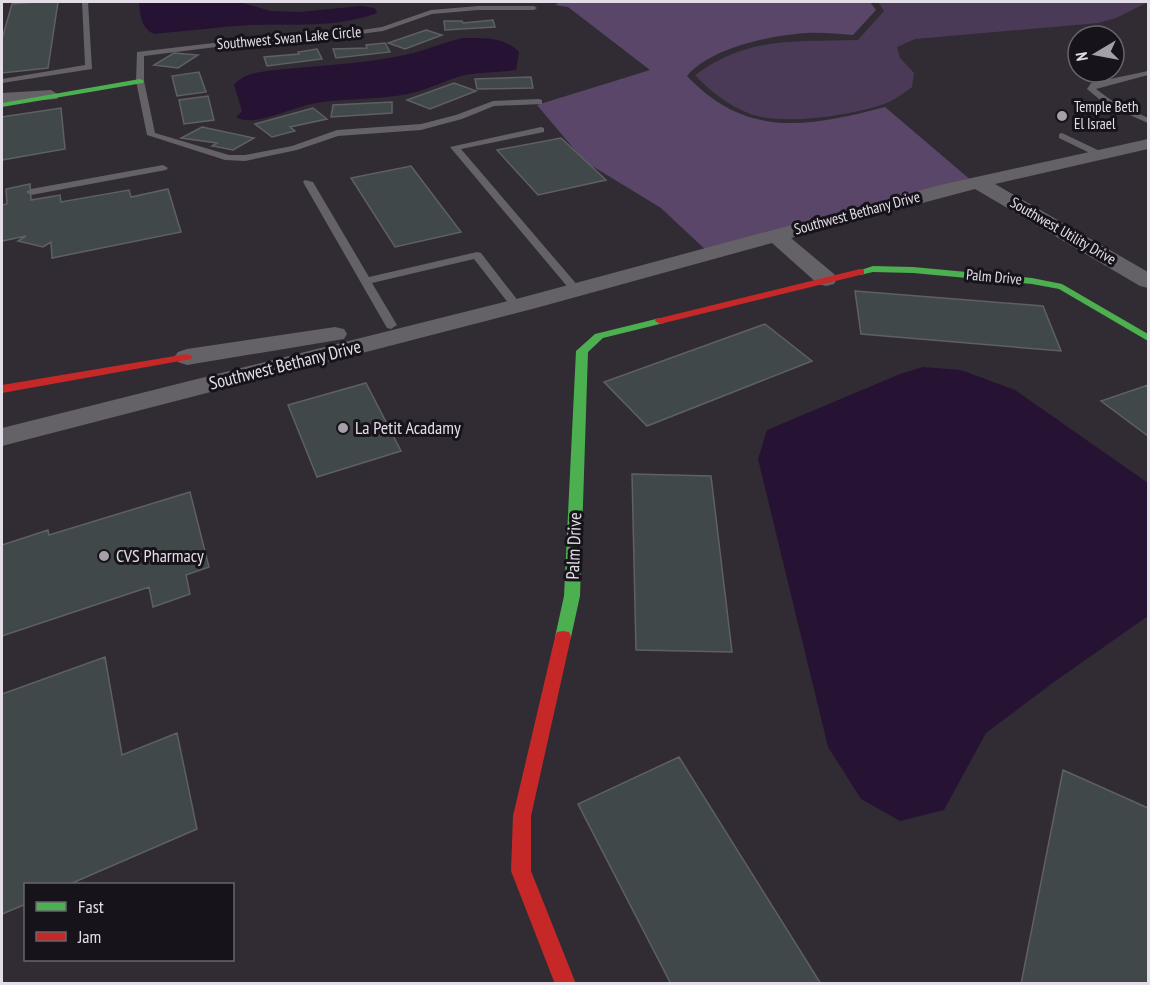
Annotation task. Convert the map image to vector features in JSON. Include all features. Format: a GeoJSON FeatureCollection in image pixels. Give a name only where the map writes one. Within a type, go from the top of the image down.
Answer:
{"type":"FeatureCollection","features":[{"type":"Feature","properties":{"kind":"street"},"geometry":{"type":"LineString","coordinates":[[2,105],[51,95],[87,90],[102,91],[141,83]]}},
{"type":"Feature","properties":{"kind":"street"},"geometry":{"type":"LineString","coordinates":[[2,98],[51,95]]}},
{"type":"Feature","properties":{"kind":"street","name":"Southwest Bethany Drive"},"geometry":{"type":"LineString","coordinates":[[2,437],[978,182],[1149,144]]}},
{"type":"Feature","properties":{"kind":"street","name":"Southwest Utility Drive"},"geometry":{"type":"LineString","coordinates":[[978,182],[1149,281]]}},
{"type":"Feature","properties":{"kind":"street"},"geometry":{"type":"LineString","coordinates":[[775,236],[826,279]]}},
{"type":"Feature","properties":{"kind":"street","name":"Palm Drive"},"geometry":{"type":"LineString","coordinates":[[566,984],[521,872],[522,816],[572,596],[582,351],[599,336],[873,269],[1032,280],[1062,287],[1149,338]]}},
{"type":"Feature","properties":{"kind":"street","name":"Southwest Bethany Drive"},"geometry":{"type":"LineString","coordinates":[[2,389],[391,325],[571,290]]}},
{"type":"Feature","properties":{"kind":"lane"},"geometry":{"type":"LineString","coordinates":[[2,2],[10,2]]}},
{"type":"Feature","properties":{"kind":"lane"},"geometry":{"type":"LineString","coordinates":[[2,81],[88,67],[85,2]]}},
{"type":"Feature","properties":{"kind":"lane","name":"Southwest Swan Lake Circle"},"geometry":{"type":"LineString","coordinates":[[534,8],[478,8],[431,12],[382,29],[314,39],[285,42],[256,40],[140,54],[141,83],[151,135],[228,158],[245,158],[294,148],[352,130],[421,127],[459,117],[493,104],[538,102]]}},
{"type":"Feature","properties":{"kind":"lane"},"geometry":{"type":"LineString","coordinates":[[1149,73],[1094,85],[1091,88],[1108,102],[1149,120]]}},
{"type":"Feature","properties":{"kind":"lane"},"geometry":{"type":"LineString","coordinates":[[51,95],[55,74]]}},
{"type":"Feature","properties":{"kind":"lane"},"geometry":{"type":"LineString","coordinates":[[1137,115],[1149,112]]}},
{"type":"Feature","properties":{"kind":"lane"},"geometry":{"type":"LineString","coordinates":[[541,130],[455,147],[571,290]]}},
{"type":"Feature","properties":{"kind":"lane"},"geometry":{"type":"LineString","coordinates":[[1062,136],[1101,155]]}},
{"type":"Feature","properties":{"kind":"lane"},"geometry":{"type":"LineString","coordinates":[[31,192],[163,168]]}},
{"type":"Feature","properties":{"kind":"lane"},"geometry":{"type":"LineString","coordinates":[[308,182],[391,325]]}},
{"type":"Feature","properties":{"kind":"lane"},"geometry":{"type":"LineString","coordinates":[[365,281],[477,255],[513,302]]}},
{"type":"Feature","properties":{"kind":"shaded area"},"geometry":{"type":"Polygon","coordinates":[[[139,2],[239,2],[271,11],[299,12],[361,6],[375,8],[377,13],[331,23],[252,25],[154,34],[144,25],[139,2]]]}},
{"type":"Feature","properties":{"kind":"shaded area"},"geometry":{"type":"Polygon","coordinates":[[[560,2],[870,2],[876,10],[853,35],[807,33],[759,40],[710,58],[687,76],[710,96],[732,110],[756,119],[780,123],[804,123],[885,107],[979,187],[708,252],[661,208],[584,161],[537,105],[650,70],[568,7],[555,5],[560,2]]]}},
{"type":"Feature","properties":{"kind":"shaded area"},"geometry":{"type":"Polygon","coordinates":[[[878,2],[1148,2],[1116,18],[1098,23],[915,39],[897,47],[900,58],[914,73],[912,87],[889,102],[839,115],[798,119],[762,117],[726,102],[695,75],[715,62],[753,47],[793,42],[858,40],[884,11],[878,2]]]}},
{"type":"Feature","properties":{"kind":"shaded area"},"geometry":{"type":"Polygon","coordinates":[[[462,38],[492,39],[507,43],[519,52],[516,70],[465,75],[408,94],[311,104],[262,119],[243,120],[236,117],[242,111],[234,85],[250,74],[381,59],[413,53],[462,38]]]}},
{"type":"Feature","properties":{"kind":"shaded area"},"geometry":{"type":"Polygon","coordinates":[[[923,367],[961,370],[1015,390],[1148,483],[1148,616],[986,733],[944,810],[900,821],[861,799],[828,747],[758,459],[767,430],[900,374],[923,367]]]}},
{"type":"Feature","properties":{"kind":"building"},"geometry":{"type":"Polygon","coordinates":[[[58,2],[48,68],[2,73],[2,39],[12,4],[58,2]]]}},
{"type":"Feature","properties":{"kind":"building"},"geometry":{"type":"Polygon","coordinates":[[[493,20],[495,27],[445,30],[444,21],[462,21],[463,23],[493,20]]]}},
{"type":"Feature","properties":{"kind":"building"},"geometry":{"type":"Polygon","coordinates":[[[426,30],[442,35],[405,49],[388,43],[426,30]]]}},
{"type":"Feature","properties":{"kind":"building"},"geometry":{"type":"Polygon","coordinates":[[[385,43],[390,52],[336,58],[333,49],[367,48],[366,45],[385,43]]]}},
{"type":"Feature","properties":{"kind":"building"},"geometry":{"type":"Polygon","coordinates":[[[317,49],[322,59],[267,66],[264,57],[299,54],[298,52],[317,49]]]}},
{"type":"Feature","properties":{"kind":"building"},"geometry":{"type":"Polygon","coordinates":[[[174,53],[198,55],[178,68],[154,65],[174,53]]]}},
{"type":"Feature","properties":{"kind":"building"},"geometry":{"type":"Polygon","coordinates":[[[199,72],[206,92],[177,96],[172,76],[199,72]]]}},
{"type":"Feature","properties":{"kind":"building"},"geometry":{"type":"Polygon","coordinates":[[[531,77],[533,88],[477,89],[475,79],[531,77]]]}},
{"type":"Feature","properties":{"kind":"building"},"geometry":{"type":"Polygon","coordinates":[[[454,83],[476,91],[430,109],[407,100],[454,83]]]}},
{"type":"Feature","properties":{"kind":"building"},"geometry":{"type":"Polygon","coordinates":[[[208,96],[214,120],[184,124],[179,100],[208,96]]]}},
{"type":"Feature","properties":{"kind":"building"},"geometry":{"type":"Polygon","coordinates":[[[392,102],[392,113],[331,117],[333,105],[392,102]]]}},
{"type":"Feature","properties":{"kind":"building"},"geometry":{"type":"Polygon","coordinates":[[[61,108],[65,149],[2,160],[2,117],[61,108]]]}},
{"type":"Feature","properties":{"kind":"building"},"geometry":{"type":"Polygon","coordinates":[[[313,108],[327,119],[290,127],[295,131],[272,137],[255,124],[313,108]]]}},
{"type":"Feature","properties":{"kind":"building"},"geometry":{"type":"Polygon","coordinates":[[[202,127],[254,138],[233,150],[212,146],[217,143],[181,138],[202,127]]]}},
{"type":"Feature","properties":{"kind":"building"},"geometry":{"type":"Polygon","coordinates":[[[561,138],[606,180],[538,195],[497,150],[561,138]]]}},
{"type":"Feature","properties":{"kind":"building"},"geometry":{"type":"Polygon","coordinates":[[[411,166],[461,232],[395,247],[351,178],[411,166]]]}},
{"type":"Feature","properties":{"kind":"building"},"geometry":{"type":"Polygon","coordinates":[[[30,184],[31,200],[60,195],[61,202],[129,190],[131,197],[168,189],[181,232],[52,258],[51,242],[43,247],[18,241],[26,236],[2,241],[2,205],[7,204],[6,189],[30,184]]]}},
{"type":"Feature","properties":{"kind":"building"},"geometry":{"type":"Polygon","coordinates":[[[855,291],[1043,306],[1061,351],[861,334],[855,291]]]}},
{"type":"Feature","properties":{"kind":"building"},"geometry":{"type":"Polygon","coordinates":[[[765,324],[812,361],[647,426],[604,382],[765,324]]]}},
{"type":"Feature","properties":{"kind":"building","name":"La Petit Acadamy"},"geometry":{"type":"Polygon","coordinates":[[[366,383],[401,451],[317,477],[288,405],[366,383]]]}},
{"type":"Feature","properties":{"kind":"building"},"geometry":{"type":"Polygon","coordinates":[[[1148,385],[1148,436],[1101,401],[1148,385]]]}},
{"type":"Feature","properties":{"kind":"building"},"geometry":{"type":"Polygon","coordinates":[[[632,474],[711,476],[732,652],[636,650],[632,474]]]}},
{"type":"Feature","properties":{"kind":"building","name":"CVS Pharmacy"},"geometry":{"type":"Polygon","coordinates":[[[190,492],[209,567],[186,575],[190,594],[153,607],[149,587],[2,636],[2,545],[48,530],[49,535],[190,492]]]}},
{"type":"Feature","properties":{"kind":"building"},"geometry":{"type":"Polygon","coordinates":[[[105,657],[122,755],[177,733],[197,829],[72,883],[24,883],[24,905],[2,914],[2,694],[105,657]]]}},
{"type":"Feature","properties":{"kind":"building"},"geometry":{"type":"Polygon","coordinates":[[[679,757],[821,984],[671,984],[578,804],[679,757]]]}},
{"type":"Feature","properties":{"kind":"building"},"geometry":{"type":"Polygon","coordinates":[[[1063,770],[1148,808],[1148,984],[1021,984],[1063,770]]]}},
{"type":"Feature","properties":{"kind":"traffic: fast"},"geometry":{"type":"LineString","coordinates":[[2,105],[140,81]]}},
{"type":"Feature","properties":{"kind":"traffic: fast"},"geometry":{"type":"LineString","coordinates":[[860,272],[873,269],[913,270],[1032,281],[1062,287],[1148,338]]}},
{"type":"Feature","properties":{"kind":"traffic: fast"},"geometry":{"type":"LineString","coordinates":[[563,637],[572,596],[582,351],[599,336],[660,321]]}},
{"type":"Feature","properties":{"kind":"traffic: jam"},"geometry":{"type":"LineString","coordinates":[[660,321],[860,272]]}},
{"type":"Feature","properties":{"kind":"traffic: jam"},"geometry":{"type":"LineString","coordinates":[[2,389],[187,357]]}},
{"type":"Feature","properties":{"kind":"traffic: jam"},"geometry":{"type":"LineString","coordinates":[[563,637],[522,816],[521,871],[566,984]]}},
{"type":"Feature","properties":{"kind":"place","name":"Temple Beth El Israel"},"geometry":{"type":"Point","coordinates":[1062,116]}},
{"type":"Feature","properties":{"kind":"place","name":"La Petit Acadamy"},"geometry":{"type":"Point","coordinates":[343,428]}},
{"type":"Feature","properties":{"kind":"place","name":"CVS Pharmacy"},"geometry":{"type":"Point","coordinates":[104,556]}}]}
